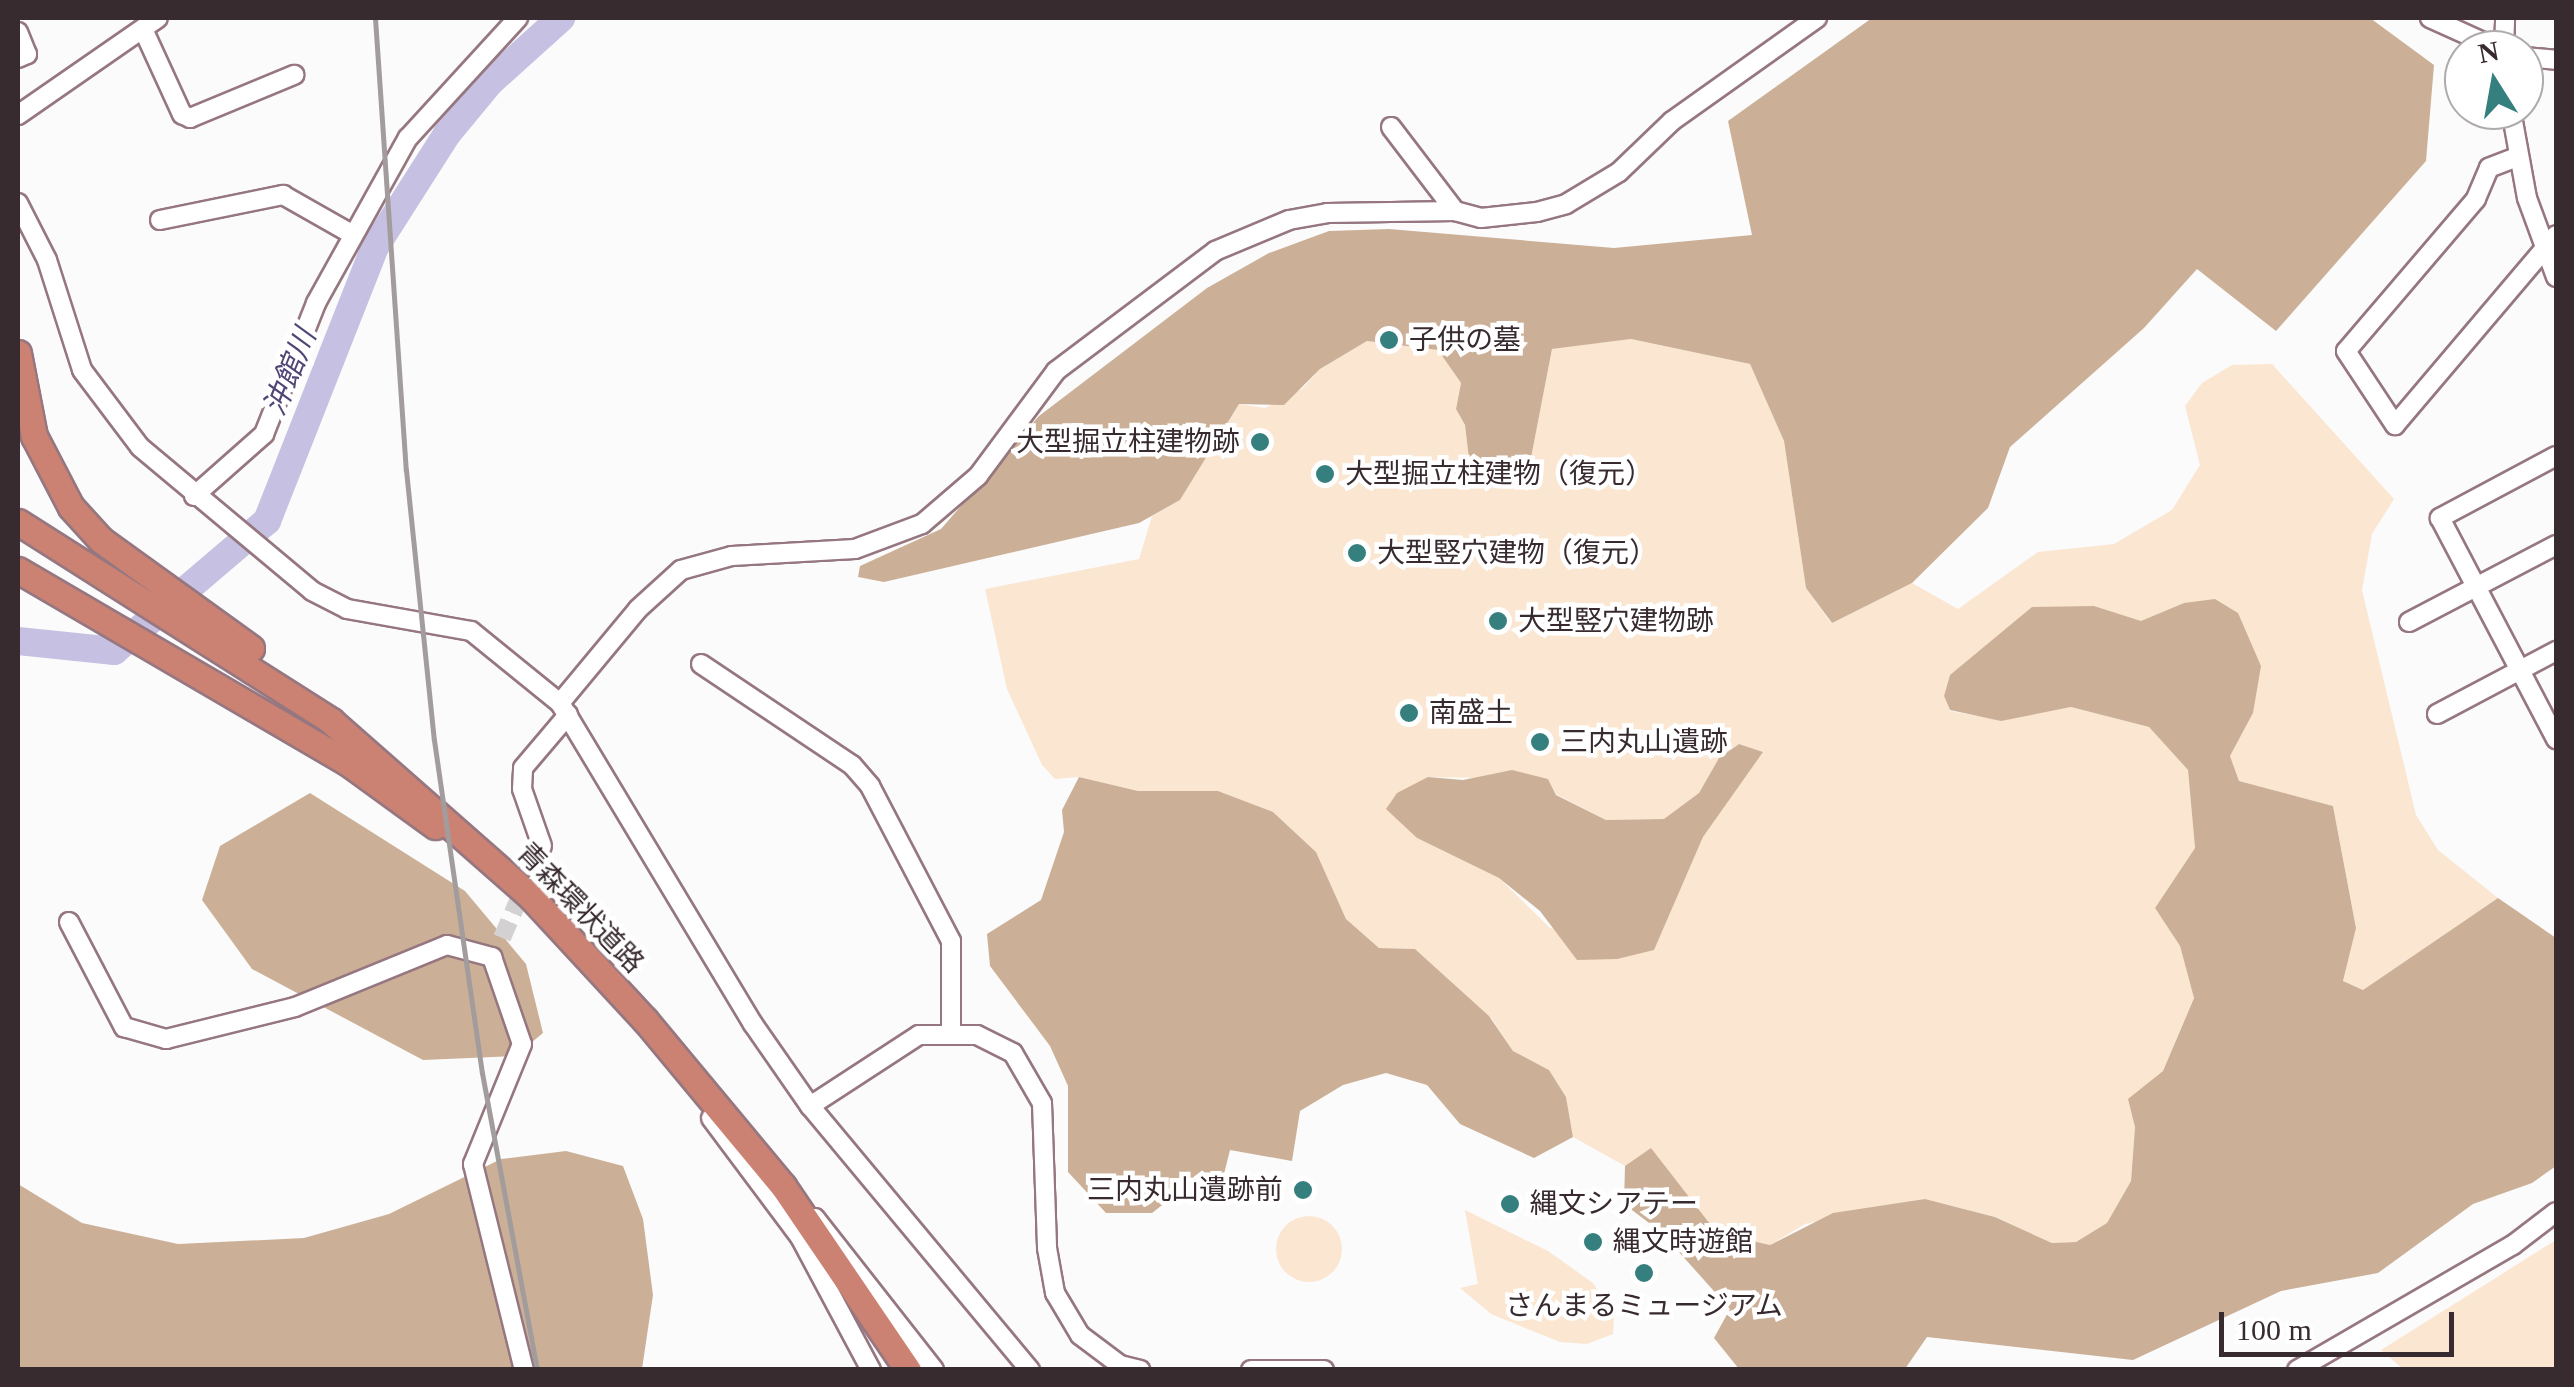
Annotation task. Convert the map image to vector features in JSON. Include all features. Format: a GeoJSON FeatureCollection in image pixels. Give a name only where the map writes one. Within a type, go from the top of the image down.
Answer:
{"type":"FeatureCollection","features":[{"type":"Feature","properties":{"kind":"highway"},"geometry":{"type":"LineString","coordinates":[[18,353],[24,403],[50,474],[127,575]]}},
{"type":"Feature","properties":{"kind":"highway"},"geometry":{"type":"LineString","coordinates":[[18,522],[127,575]]}},
{"type":"Feature","properties":{"kind":"highway"},"geometry":{"type":"LineString","coordinates":[[18,536],[127,575]]}},
{"type":"Feature","properties":{"kind":"highway"},"geometry":{"type":"LineString","coordinates":[[18,570],[86,605],[347,762],[531,897]]}},
{"type":"Feature","properties":{"kind":"highway","name":"青森環状道路"},"geometry":{"type":"LineString","coordinates":[[127,575],[331,721],[531,897],[645,1020],[782,1186],[908,1370]]}},
{"type":"Feature","properties":{"kind":"street"},"geometry":{"type":"LineString","coordinates":[[18,115],[158,18]]}},
{"type":"Feature","properties":{"kind":"street"},"geometry":{"type":"LineString","coordinates":[[202,502],[264,434],[350,234],[417,126],[518,18]]}},
{"type":"Feature","properties":{"kind":"street"},"geometry":{"type":"LineString","coordinates":[[542,846],[522,789],[523,768],[638,609],[681,570],[732,556],[855,549],[922,524],[978,476],[1056,371],[1214,251],[1289,220],[1328,213],[1455,210],[1500,217],[1580,196],[1619,172],[1672,121],[1817,18]]}},
{"type":"Feature","properties":{"kind":"street"},"geometry":{"type":"LineString","coordinates":[[2430,18],[2457,30]]}},
{"type":"Feature","properties":{"kind":"street"},"geometry":{"type":"LineString","coordinates":[[143,29],[182,114],[190,118],[294,75]]}},
{"type":"Feature","properties":{"kind":"street"},"geometry":{"type":"LineString","coordinates":[[18,32],[27,54],[18,58]]}},
{"type":"Feature","properties":{"kind":"street"},"geometry":{"type":"LineString","coordinates":[[1391,127],[1455,210]]}},
{"type":"Feature","properties":{"kind":"street"},"geometry":{"type":"LineString","coordinates":[[2514,130],[2517,158],[2550,242],[2556,277]]}},
{"type":"Feature","properties":{"kind":"street"},"geometry":{"type":"LineString","coordinates":[[2517,158],[2489,168],[2476,199],[2346,352],[2395,426],[2550,242]]}},
{"type":"Feature","properties":{"kind":"street"},"geometry":{"type":"LineString","coordinates":[[160,220],[283,195],[350,234]]}},
{"type":"Feature","properties":{"kind":"street"},"geometry":{"type":"LineString","coordinates":[[18,203],[47,260],[82,370],[140,447],[285,572],[347,609],[470,631],[564,709],[752,1024],[810,1106],[1030,1370]]}},
{"type":"Feature","properties":{"kind":"street"},"geometry":{"type":"LineString","coordinates":[[2556,456],[2440,518],[2556,739]]}},
{"type":"Feature","properties":{"kind":"street"},"geometry":{"type":"LineString","coordinates":[[2409,622],[2556,545]]}},
{"type":"Feature","properties":{"kind":"street"},"geometry":{"type":"LineString","coordinates":[[2436,714],[2556,651]]}},
{"type":"Feature","properties":{"kind":"street"},"geometry":{"type":"LineString","coordinates":[[701,664],[852,765],[870,786],[950,941],[951,1031]]}},
{"type":"Feature","properties":{"kind":"street"},"geometry":{"type":"LineString","coordinates":[[69,922],[124,1028],[166,1040],[296,1007],[447,945],[492,957]]}},
{"type":"Feature","properties":{"kind":"street"},"geometry":{"type":"LineString","coordinates":[[502,938],[492,957],[522,1044],[473,1164],[524,1370]]}},
{"type":"Feature","properties":{"kind":"street"},"geometry":{"type":"LineString","coordinates":[[645,1020],[669,1065],[800,1237],[871,1370]]}},
{"type":"Feature","properties":{"kind":"street"},"geometry":{"type":"LineString","coordinates":[[810,1106],[900,1044],[951,1031],[996,1042],[1026,1068],[1042,1103],[1046,1248],[1055,1293],[1065,1316],[1096,1350],[1140,1370]]}},
{"type":"Feature","properties":{"kind":"street"},"geometry":{"type":"LineString","coordinates":[[782,1186],[838,1242],[934,1370]]}},
{"type":"Feature","properties":{"kind":"street"},"geometry":{"type":"LineString","coordinates":[[2297,1370],[2442,1288],[2556,1212]]}},
{"type":"Feature","properties":{"kind":"street"},"geometry":{"type":"LineString","coordinates":[[1251,1370],[1324,1370]]}},
{"type":"Feature","properties":{"kind":"shaded area"},"geometry":{"type":"Polygon","coordinates":[[[1872,18],[2370,18],[2434,65],[2426,161],[2276,331],[2197,269],[2144,328],[2010,447],[1988,508],[1912,583],[1832,623],[1806,588],[1784,441],[1750,364],[1631,339],[1552,349],[1531,458],[1495,487],[1471,476],[1465,425],[1456,409],[1461,383],[1438,350],[1367,341],[1320,369],[1284,405],[1239,404],[1180,500],[1139,523],[884,582],[858,577],[860,566],[941,529],[1039,416],[1207,288],[1269,253],[1329,231],[1389,229],[1614,248],[1752,235],[1728,121],[1872,18]]]}},
{"type":"Feature","properties":{"kind":"shaded area"},"geometry":{"type":"Polygon","coordinates":[[[1631,339],[1750,364],[1784,441],[1806,588],[1831,623],[1912,583],[1958,609],[2038,552],[2114,544],[2172,510],[2200,465],[2185,406],[2202,383],[2232,365],[2272,364],[2394,499],[2372,534],[2362,590],[2416,815],[2438,850],[2498,898],[2363,990],[2343,981],[2356,927],[2333,806],[2239,781],[2230,756],[2253,713],[2184,603],[2141,622],[2094,606],[1991,644],[1950,675],[1944,696],[1950,711],[2001,720],[2071,707],[2149,727],[2188,770],[2195,848],[2155,908],[2180,946],[2194,997],[2163,1071],[2129,1099],[2135,1127],[2131,1181],[2107,1224],[2076,1242],[2052,1243],[1996,1217],[1925,1199],[1805,1224],[1770,1245],[1717,1233],[1651,1149],[1625,1166],[1573,1137],[1566,1097],[1549,1070],[1513,1051],[1492,1019],[1415,949],[1379,948],[1346,919],[1316,852],[1273,812],[1218,791],[1138,791],[1079,777],[1055,779],[1042,765],[1007,689],[985,589],[1139,559],[1152,516],[1180,500],[1239,404],[1265,408],[1302,389],[1320,369],[1367,341],[1438,350],[1461,383],[1456,409],[1465,425],[1471,475],[1531,458],[1552,349],[1631,339]],[[1739,744],[1719,758],[1699,793],[1665,819],[1606,820],[1556,794],[1548,779],[1428,777],[1417,838],[1499,878],[1550,928],[1654,949],[1703,837],[1762,752],[1739,744]]]}},
{"type":"Feature","properties":{"kind":"shaded area"},"geometry":{"type":"Polygon","coordinates":[[[2215,599],[2238,613],[2261,666],[2253,713],[2230,756],[2239,781],[2333,806],[2356,928],[2343,981],[2363,990],[2498,898],[2556,938],[2556,1166],[2532,1183],[2473,1204],[2378,1273],[2281,1291],[2133,1360],[1927,1337],[1905,1369],[1739,1369],[1714,1338],[1730,1309],[1661,1232],[1624,1204],[1625,1166],[1651,1148],[1717,1233],[1770,1245],[1833,1213],[1925,1199],[1995,1217],[2052,1243],[2076,1242],[2107,1223],[2131,1181],[2135,1127],[2128,1099],[2163,1071],[2194,998],[2180,946],[2155,908],[2195,848],[2188,770],[2149,727],[2071,707],[2001,721],[1950,710],[1944,696],[1950,675],[2032,607],[2094,606],[2141,621],[2184,603],[2215,599]]]}},
{"type":"Feature","properties":{"kind":"shaded area"},"geometry":{"type":"Polygon","coordinates":[[[1739,744],[1763,752],[1703,837],[1654,950],[1617,959],[1577,960],[1540,911],[1499,878],[1417,838],[1386,809],[1397,793],[1428,777],[1463,780],[1512,770],[1548,779],[1556,795],[1606,820],[1664,819],[1699,793],[1719,758],[1739,744]]]}},
{"type":"Feature","properties":{"kind":"shaded area"},"geometry":{"type":"Polygon","coordinates":[[[1079,777],[1138,791],[1218,791],[1273,812],[1316,852],[1346,919],[1379,948],[1415,949],[1489,1016],[1513,1051],[1549,1070],[1566,1097],[1573,1137],[1534,1158],[1460,1124],[1427,1085],[1386,1073],[1343,1085],[1300,1111],[1292,1161],[1230,1150],[1221,1186],[1179,1192],[1152,1213],[1106,1213],[1068,1172],[1068,1086],[1050,1046],[990,966],[987,934],[1041,900],[1064,832],[1062,810],[1079,777]]]}},
{"type":"Feature","properties":{"kind":"shaded area"},"geometry":{"type":"Polygon","coordinates":[[[310,793],[465,891],[526,964],[543,1033],[515,1056],[423,1060],[252,969],[202,900],[220,846],[310,793]]]}},
{"type":"Feature","properties":{"kind":"shaded area"},"geometry":{"type":"Polygon","coordinates":[[[566,1151],[623,1166],[643,1219],[653,1295],[642,1369],[18,1369],[18,1184],[82,1223],[178,1244],[304,1238],[389,1214],[501,1159],[566,1151]]]}},
{"type":"Feature","properties":{"kind":"shaded area"},"geometry":{"type":"Polygon","coordinates":[[[1465,1210],[1548,1251],[1593,1283],[1614,1315],[1613,1334],[1587,1344],[1560,1342],[1491,1314],[1460,1288],[1478,1284],[1465,1210]]]}},
{"type":"Feature","properties":{"kind":"shaded area"},"geometry":{"type":"Polygon","coordinates":[[[1309,1216],[1322,1218],[1332,1226],[1340,1236],[1340,1262],[1332,1272],[1322,1280],[1309,1282],[1296,1280],[1286,1272],[1278,1262],[1276,1249],[1278,1236],[1286,1226],[1296,1218],[1309,1216]]]}},
{"type":"Feature","properties":{"kind":"shaded area"},"geometry":{"type":"Polygon","coordinates":[[[2556,1240],[2556,1369],[2403,1369],[2381,1350],[2556,1240]]]}},
{"type":"Feature","properties":{"kind":"waterway","name":"沖館川"},"geometry":{"type":"LineString","coordinates":[[18,641],[114,651],[267,521],[375,247],[447,134],[490,82],[561,18]]}},
{"type":"Feature","properties":{"kind":"tunnel"},"geometry":{"type":"LineString","coordinates":[[502,938],[542,846]]}},
{"type":"Feature","properties":{"kind":"railway"},"geometry":{"type":"LineString","coordinates":[[375,18],[406,470],[434,740],[482,1073],[537,1370]]}},
{"type":"Feature","properties":{"kind":"place","name":"子供の墓"},"geometry":{"type":"Point","coordinates":[1389,340]}},
{"type":"Feature","properties":{"kind":"place","name":"大型掘立柱建物跡"},"geometry":{"type":"Point","coordinates":[1260,442]}},
{"type":"Feature","properties":{"kind":"place","name":"大型掘立柱建物（復元）"},"geometry":{"type":"Point","coordinates":[1325,474]}},
{"type":"Feature","properties":{"kind":"place","name":"大型竪穴建物（復元）"},"geometry":{"type":"Point","coordinates":[1357,553]}},
{"type":"Feature","properties":{"kind":"place","name":"大型竪穴建物跡"},"geometry":{"type":"Point","coordinates":[1498,621]}},
{"type":"Feature","properties":{"kind":"place","name":"南盛土"},"geometry":{"type":"Point","coordinates":[1409,713]}},
{"type":"Feature","properties":{"kind":"place","name":"三内丸山遺跡"},"geometry":{"type":"Point","coordinates":[1540,742]}},
{"type":"Feature","properties":{"kind":"place","name":"三内丸山遺跡前"},"geometry":{"type":"Point","coordinates":[1303,1190]}},
{"type":"Feature","properties":{"kind":"place","name":"縄文シアテー"},"geometry":{"type":"Point","coordinates":[1510,1204]}},
{"type":"Feature","properties":{"kind":"place","name":"縄文時遊館"},"geometry":{"type":"Point","coordinates":[1593,1242]}},
{"type":"Feature","properties":{"kind":"place","name":"さんまるミュージアム"},"geometry":{"type":"Point","coordinates":[1644,1273]}}]}
